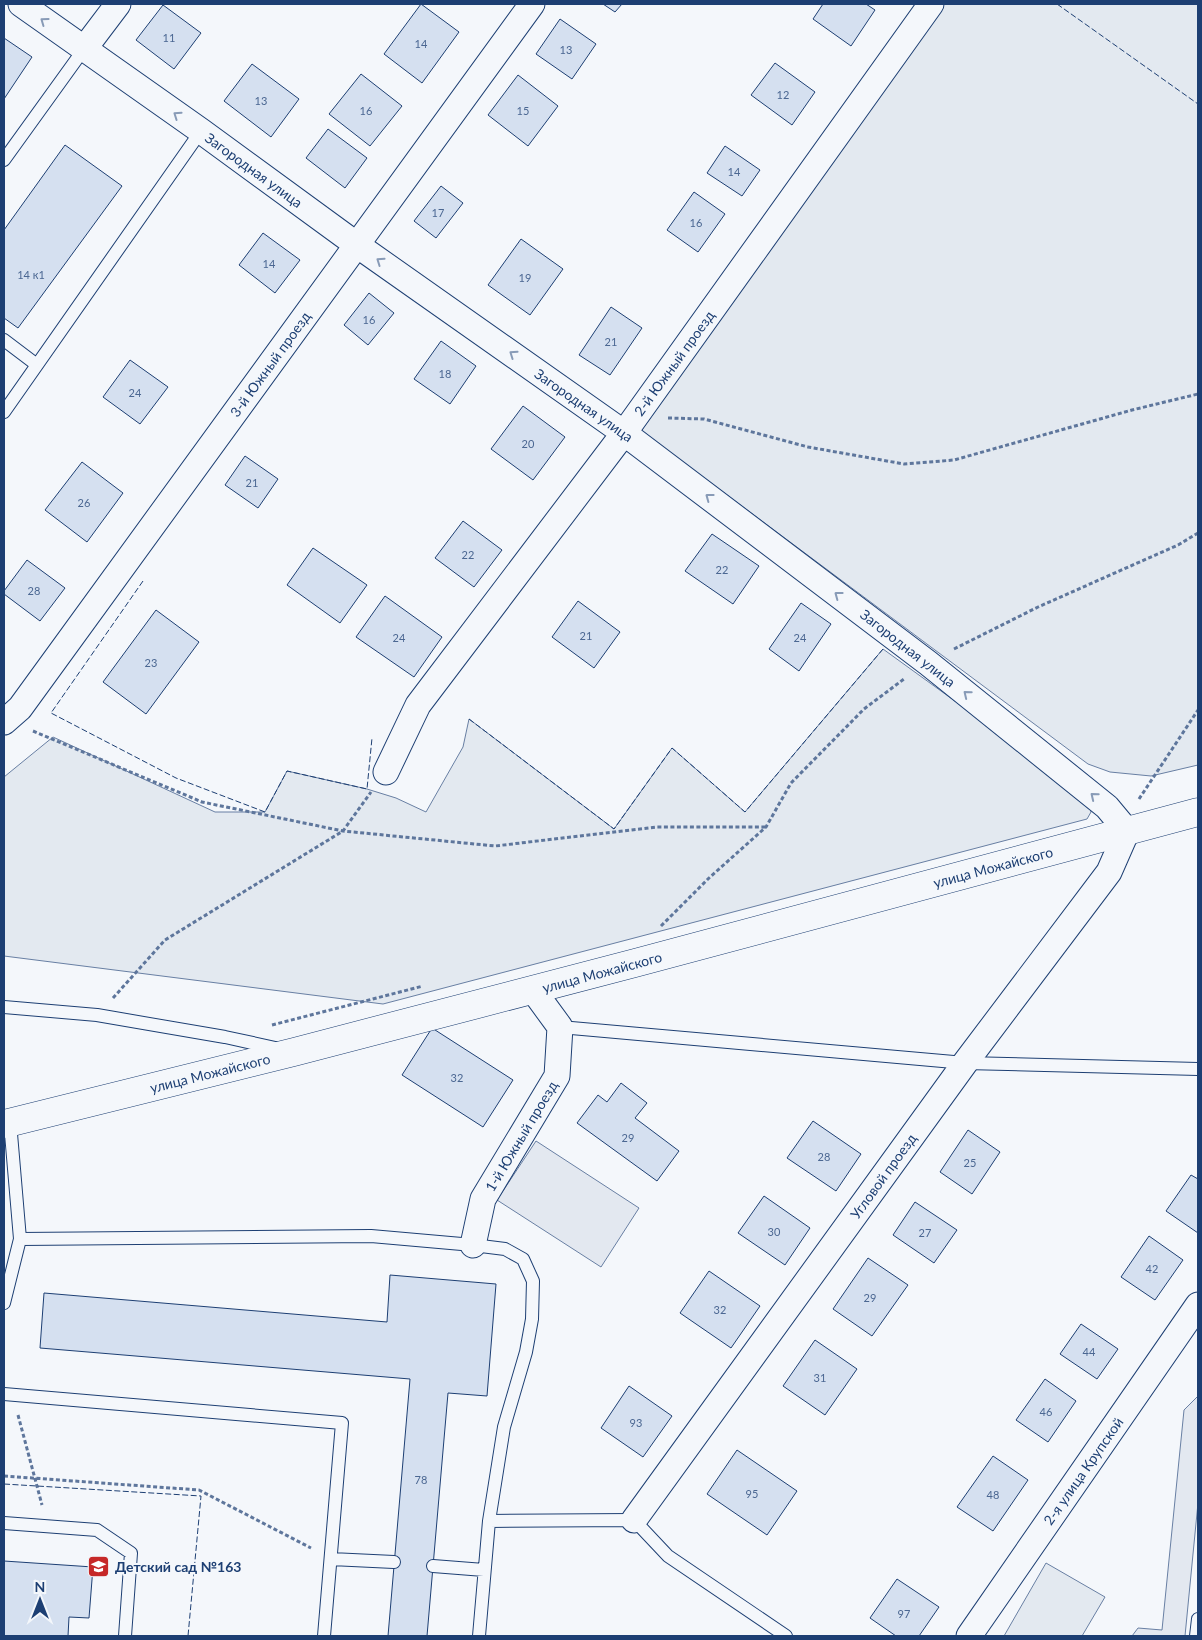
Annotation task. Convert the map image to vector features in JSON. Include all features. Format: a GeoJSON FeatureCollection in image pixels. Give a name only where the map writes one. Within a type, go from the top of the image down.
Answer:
{"type":"FeatureCollection","features":[{"type":"Feature","properties":{"kind":"main road","name":"улица Можайского"},"geometry":{"type":"LineString","coordinates":[[7,1123],[294,1052],[635,964],[1198,812]]}},
{"type":"Feature","properties":{"kind":"street","name":"Загородная улица"},"geometry":{"type":"LineString","coordinates":[[21,4],[201,131],[357,245],[630,425],[1107,807],[1128,831]]}},
{"type":"Feature","properties":{"kind":"street"},"geometry":{"type":"LineString","coordinates":[[84,49],[118,4]]}},
{"type":"Feature","properties":{"kind":"street","name":"3-й Южный проезд"},"geometry":{"type":"LineString","coordinates":[[5,721],[20,708],[532,4]]}},
{"type":"Feature","properties":{"kind":"street","name":"2-й Южный проезд"},"geometry":{"type":"LineString","coordinates":[[386,772],[418,705],[630,425],[931,4]]}},
{"type":"Feature","properties":{"kind":"street","name":"Угловой проезд"},"geometry":{"type":"LineString","coordinates":[[634,1520],[965,1063],[1109,872],[1128,831]]}},
{"type":"Feature","properties":{"kind":"street"},"geometry":{"type":"LineString","coordinates":[[533,990],[560,1026]]}},
{"type":"Feature","properties":{"kind":"street","name":"1-й Южный проезд"},"geometry":{"type":"LineString","coordinates":[[473,1244],[483,1198],[558,1076],[560,1026]]}},
{"type":"Feature","properties":{"kind":"street","name":"2-я улица Крупской"},"geometry":{"type":"LineString","coordinates":[[969,1636],[1198,1305]]}},
{"type":"Feature","properties":{"kind":"lane"},"geometry":{"type":"LineString","coordinates":[[4,160],[84,49]]}},
{"type":"Feature","properties":{"kind":"lane"},"geometry":{"type":"LineString","coordinates":[[4,412],[201,131]]}},
{"type":"Feature","properties":{"kind":"lane"},"geometry":{"type":"LineString","coordinates":[[4,340],[37,365]]}},
{"type":"Feature","properties":{"kind":"lane"},"geometry":{"type":"LineString","coordinates":[[4,1007],[98,1015],[225,1037],[294,1052]]}},
{"type":"Feature","properties":{"kind":"lane"},"geometry":{"type":"LineString","coordinates":[[560,1026],[965,1063],[1198,1068]]}},
{"type":"Feature","properties":{"kind":"lane"},"geometry":{"type":"LineString","coordinates":[[4,1304],[20,1239],[7,1123]]}},
{"type":"Feature","properties":{"kind":"lane"},"geometry":{"type":"LineString","coordinates":[[20,1239],[371,1236],[473,1244],[505,1249],[523,1259],[533,1280],[532,1319],[526,1352],[504,1427],[489,1521],[479,1636]]}},
{"type":"Feature","properties":{"kind":"lane"},"geometry":{"type":"LineString","coordinates":[[8,1394],[342,1423],[324,1636]]}},
{"type":"Feature","properties":{"kind":"lane"},"geometry":{"type":"LineString","coordinates":[[489,1521],[634,1520],[668,1556],[786,1636]]}},
{"type":"Feature","properties":{"kind":"lane"},"geometry":{"type":"LineString","coordinates":[[4,1524],[97,1530],[131,1552],[126,1636]]}},
{"type":"Feature","properties":{"kind":"lane"},"geometry":{"type":"LineString","coordinates":[[331,1559],[394,1562]]}},
{"type":"Feature","properties":{"kind":"lane"},"geometry":{"type":"LineString","coordinates":[[433,1566],[484,1570]]}},
{"type":"Feature","properties":{"kind":"lane"},"geometry":{"type":"LineString","coordinates":[[1196,1636],[1198,1619]]}},
{"type":"Feature","properties":{"kind":"path"},"geometry":{"type":"LineString","coordinates":[[630,425],[704,418],[808,447],[904,464],[954,460],[1132,410],[1198,394]]}},
{"type":"Feature","properties":{"kind":"path"},"geometry":{"type":"LineString","coordinates":[[951,650],[1038,607],[1178,545],[1198,533]]}},
{"type":"Feature","properties":{"kind":"path"},"geometry":{"type":"LineString","coordinates":[[635,964],[662,925],[709,878],[766,826],[791,783],[864,708],[907,677]]}},
{"type":"Feature","properties":{"kind":"path"},"geometry":{"type":"LineString","coordinates":[[1128,831],[1136,804],[1198,710]]}},
{"type":"Feature","properties":{"kind":"path"},"geometry":{"type":"LineString","coordinates":[[5,721],[202,802],[343,831],[495,846],[657,827],[766,826]]}},
{"type":"Feature","properties":{"kind":"path"},"geometry":{"type":"LineString","coordinates":[[98,1015],[165,940],[343,831],[386,772]]}},
{"type":"Feature","properties":{"kind":"path"},"geometry":{"type":"LineString","coordinates":[[8,1394],[35,1478],[46,1526]]}},
{"type":"Feature","properties":{"kind":"path"},"geometry":{"type":"LineString","coordinates":[[4,1476],[199,1490],[331,1559]]}},
{"type":"Feature","properties":{"kind":"shaded area"},"geometry":{"type":"Polygon","coordinates":[[[943,4],[1198,4],[1198,765],[1151,776],[1110,772],[1088,764],[641,431],[943,4]]]}},
{"type":"Feature","properties":{"kind":"shaded area"},"geometry":{"type":"Polygon","coordinates":[[[883,649],[1075,788],[1089,803],[1091,812],[1087,819],[383,1004],[4,956],[4,777],[53,737],[215,812],[265,812],[287,771],[367,789],[396,798],[426,812],[463,747],[469,719],[614,829],[672,748],[745,812],[883,649]]]}},
{"type":"Feature","properties":{"kind":"shaded area"},"geometry":{"type":"Polygon","coordinates":[[[536,1141],[639,1208],[601,1267],[497,1200],[536,1141]]]}},
{"type":"Feature","properties":{"kind":"shaded area"},"geometry":{"type":"Polygon","coordinates":[[[1198,1396],[1198,1503],[1185,1636],[1132,1636],[1138,1628],[1162,1630],[1184,1410],[1198,1396]]]}},
{"type":"Feature","properties":{"kind":"shaded area"},"geometry":{"type":"Polygon","coordinates":[[[1046,1563],[1105,1597],[1082,1636],[1004,1636],[1046,1563]]]}},
{"type":"Feature","properties":{"kind":"building"},"geometry":{"type":"Polygon","coordinates":[[[421,4],[459,32],[422,83],[384,54],[421,4]]]}},
{"type":"Feature","properties":{"kind":"building"},"geometry":{"type":"Polygon","coordinates":[[[603,4],[622,4],[615,12],[603,4]]]}},
{"type":"Feature","properties":{"kind":"building"},"geometry":{"type":"Polygon","coordinates":[[[823,4],[866,4],[875,10],[851,46],[813,19],[823,4]]]}},
{"type":"Feature","properties":{"kind":"building"},"geometry":{"type":"Polygon","coordinates":[[[163,5],[201,33],[174,69],[136,40],[163,5]]]}},
{"type":"Feature","properties":{"kind":"building"},"geometry":{"type":"Polygon","coordinates":[[[560,19],[596,44],[572,79],[536,54],[560,19]]]}},
{"type":"Feature","properties":{"kind":"building"},"geometry":{"type":"Polygon","coordinates":[[[4,38],[32,57],[4,99],[4,38]]]}},
{"type":"Feature","properties":{"kind":"building"},"geometry":{"type":"Polygon","coordinates":[[[775,63],[815,92],[792,125],[751,95],[775,63]]]}},
{"type":"Feature","properties":{"kind":"building"},"geometry":{"type":"Polygon","coordinates":[[[252,64],[299,99],[271,137],[224,101],[252,64]]]}},
{"type":"Feature","properties":{"kind":"building"},"geometry":{"type":"Polygon","coordinates":[[[361,74],[402,106],[370,146],[329,114],[361,74]]]}},
{"type":"Feature","properties":{"kind":"building"},"geometry":{"type":"Polygon","coordinates":[[[518,75],[558,106],[528,146],[488,115],[518,75]]]}},
{"type":"Feature","properties":{"kind":"building"},"geometry":{"type":"Polygon","coordinates":[[[328,129],[367,158],[345,188],[306,158],[328,129]]]}},
{"type":"Feature","properties":{"kind":"building"},"geometry":{"type":"Polygon","coordinates":[[[65,145],[122,186],[18,328],[4,318],[4,230],[65,145]]]}},
{"type":"Feature","properties":{"kind":"building"},"geometry":{"type":"Polygon","coordinates":[[[725,146],[760,170],[742,196],[707,173],[725,146]]]}},
{"type":"Feature","properties":{"kind":"building"},"geometry":{"type":"Polygon","coordinates":[[[441,186],[463,203],[436,238],[414,221],[441,186]]]}},
{"type":"Feature","properties":{"kind":"building"},"geometry":{"type":"Polygon","coordinates":[[[694,192],[725,214],[698,252],[667,230],[694,192]]]}},
{"type":"Feature","properties":{"kind":"building"},"geometry":{"type":"Polygon","coordinates":[[[263,233],[300,260],[275,293],[239,265],[263,233]]]}},
{"type":"Feature","properties":{"kind":"building"},"geometry":{"type":"Polygon","coordinates":[[[521,239],[563,269],[530,315],[488,285],[521,239]]]}},
{"type":"Feature","properties":{"kind":"building"},"geometry":{"type":"Polygon","coordinates":[[[369,293],[394,313],[368,345],[344,325],[369,293]]]}},
{"type":"Feature","properties":{"kind":"building"},"geometry":{"type":"Polygon","coordinates":[[[611,307],[642,328],[610,375],[579,355],[611,307]]]}},
{"type":"Feature","properties":{"kind":"building"},"geometry":{"type":"Polygon","coordinates":[[[441,341],[476,366],[450,404],[414,379],[441,341]]]}},
{"type":"Feature","properties":{"kind":"building"},"geometry":{"type":"Polygon","coordinates":[[[130,360],[168,387],[140,424],[103,397],[130,360]]]}},
{"type":"Feature","properties":{"kind":"building"},"geometry":{"type":"Polygon","coordinates":[[[523,406],[565,437],[533,480],[491,449],[523,406]]]}},
{"type":"Feature","properties":{"kind":"building"},"geometry":{"type":"Polygon","coordinates":[[[245,456],[278,479],[258,508],[225,485],[245,456]]]}},
{"type":"Feature","properties":{"kind":"building"},"geometry":{"type":"Polygon","coordinates":[[[82,462],[123,493],[87,542],[45,510],[82,462]]]}},
{"type":"Feature","properties":{"kind":"building"},"geometry":{"type":"Polygon","coordinates":[[[463,521],[502,550],[474,587],[435,558],[463,521]]]}},
{"type":"Feature","properties":{"kind":"building"},"geometry":{"type":"Polygon","coordinates":[[[712,534],[759,566],[733,604],[685,571],[712,534]]]}},
{"type":"Feature","properties":{"kind":"building"},"geometry":{"type":"Polygon","coordinates":[[[313,548],[367,585],[340,623],[287,585],[313,548]]]}},
{"type":"Feature","properties":{"kind":"building"},"geometry":{"type":"Polygon","coordinates":[[[27,560],[65,588],[40,621],[4,594],[4,591],[27,560]]]}},
{"type":"Feature","properties":{"kind":"building"},"geometry":{"type":"Polygon","coordinates":[[[385,596],[442,637],[414,677],[356,637],[385,596]]]}},
{"type":"Feature","properties":{"kind":"building"},"geometry":{"type":"Polygon","coordinates":[[[578,601],[620,632],[594,668],[552,637],[578,601]]]}},
{"type":"Feature","properties":{"kind":"building"},"geometry":{"type":"Polygon","coordinates":[[[801,603],[831,624],[799,671],[769,649],[801,603]]]}},
{"type":"Feature","properties":{"kind":"building"},"geometry":{"type":"Polygon","coordinates":[[[156,610],[199,642],[146,714],[103,682],[156,610]]]}},
{"type":"Feature","properties":{"kind":"building"},"geometry":{"type":"Polygon","coordinates":[[[432,1028],[513,1080],[483,1127],[402,1075],[432,1028]]]}},
{"type":"Feature","properties":{"kind":"building"},"geometry":{"type":"Polygon","coordinates":[[[621,1083],[647,1103],[635,1118],[679,1151],[657,1181],[577,1123],[598,1095],[607,1102],[621,1083]]]}},
{"type":"Feature","properties":{"kind":"building"},"geometry":{"type":"Polygon","coordinates":[[[813,1121],[861,1154],[836,1191],[787,1158],[813,1121]]]}},
{"type":"Feature","properties":{"kind":"building"},"geometry":{"type":"Polygon","coordinates":[[[968,1130],[1000,1152],[972,1194],[940,1172],[968,1130]]]}},
{"type":"Feature","properties":{"kind":"building"},"geometry":{"type":"Polygon","coordinates":[[[1191,1175],[1198,1179],[1198,1233],[1166,1211],[1191,1175]]]}},
{"type":"Feature","properties":{"kind":"building"},"geometry":{"type":"Polygon","coordinates":[[[764,1196],[810,1228],[785,1265],[738,1233],[764,1196]]]}},
{"type":"Feature","properties":{"kind":"building"},"geometry":{"type":"Polygon","coordinates":[[[915,1202],[957,1230],[934,1263],[893,1235],[915,1202]]]}},
{"type":"Feature","properties":{"kind":"building"},"geometry":{"type":"Polygon","coordinates":[[[1149,1236],[1183,1260],[1155,1300],[1121,1277],[1149,1236]]]}},
{"type":"Feature","properties":{"kind":"building"},"geometry":{"type":"Polygon","coordinates":[[[868,1258],[908,1285],[872,1336],[833,1309],[868,1258]]]}},
{"type":"Feature","properties":{"kind":"building"},"geometry":{"type":"Polygon","coordinates":[[[709,1271],[760,1306],[731,1348],[680,1313],[709,1271]]]}},
{"type":"Feature","properties":{"kind":"building"},"geometry":{"type":"Polygon","coordinates":[[[390,1275],[496,1284],[487,1396],[448,1393],[427,1636],[388,1636],[410,1379],[40,1348],[44,1293],[387,1322],[390,1275]]]}},
{"type":"Feature","properties":{"kind":"building"},"geometry":{"type":"Polygon","coordinates":[[[1081,1324],[1118,1349],[1097,1379],[1060,1354],[1081,1324]]]}},
{"type":"Feature","properties":{"kind":"building"},"geometry":{"type":"Polygon","coordinates":[[[815,1340],[857,1369],[825,1415],[783,1386],[815,1340]]]}},
{"type":"Feature","properties":{"kind":"building"},"geometry":{"type":"Polygon","coordinates":[[[1045,1379],[1076,1401],[1048,1442],[1016,1420],[1045,1379]]]}},
{"type":"Feature","properties":{"kind":"building"},"geometry":{"type":"Polygon","coordinates":[[[629,1386],[672,1416],[643,1457],[601,1428],[629,1386]]]}},
{"type":"Feature","properties":{"kind":"building"},"geometry":{"type":"Polygon","coordinates":[[[737,1450],[797,1491],[767,1535],[707,1494],[737,1450]]]}},
{"type":"Feature","properties":{"kind":"building"},"geometry":{"type":"Polygon","coordinates":[[[993,1456],[1028,1480],[993,1531],[957,1507],[993,1456]]]}},
{"type":"Feature","properties":{"kind":"building"},"geometry":{"type":"Polygon","coordinates":[[[4,1561],[93,1567],[89,1618],[69,1617],[68,1636],[4,1636],[4,1561]]]}},
{"type":"Feature","properties":{"kind":"building"},"geometry":{"type":"Polygon","coordinates":[[[897,1579],[939,1607],[919,1636],[896,1636],[870,1618],[897,1579]]]}},
{"type":"Feature","properties":{"kind":"fence"},"geometry":{"type":"LineString","coordinates":[[1057,4],[1198,104]]}},
{"type":"Feature","properties":{"kind":"fence"},"geometry":{"type":"LineString","coordinates":[[143,581],[51,713],[176,778],[265,812],[287,771],[367,789],[372,738]]}},
{"type":"Feature","properties":{"kind":"fence"},"geometry":{"type":"LineString","coordinates":[[469,719],[614,829],[672,748],[745,812],[883,649]]}},
{"type":"Feature","properties":{"kind":"fence"},"geometry":{"type":"LineString","coordinates":[[4,1484],[201,1496],[188,1636]]}},
{"type":"Feature","properties":{"kind":"place","name":"Детский сад №163"},"geometry":{"type":"Point","coordinates":[99,1566]}}]}
